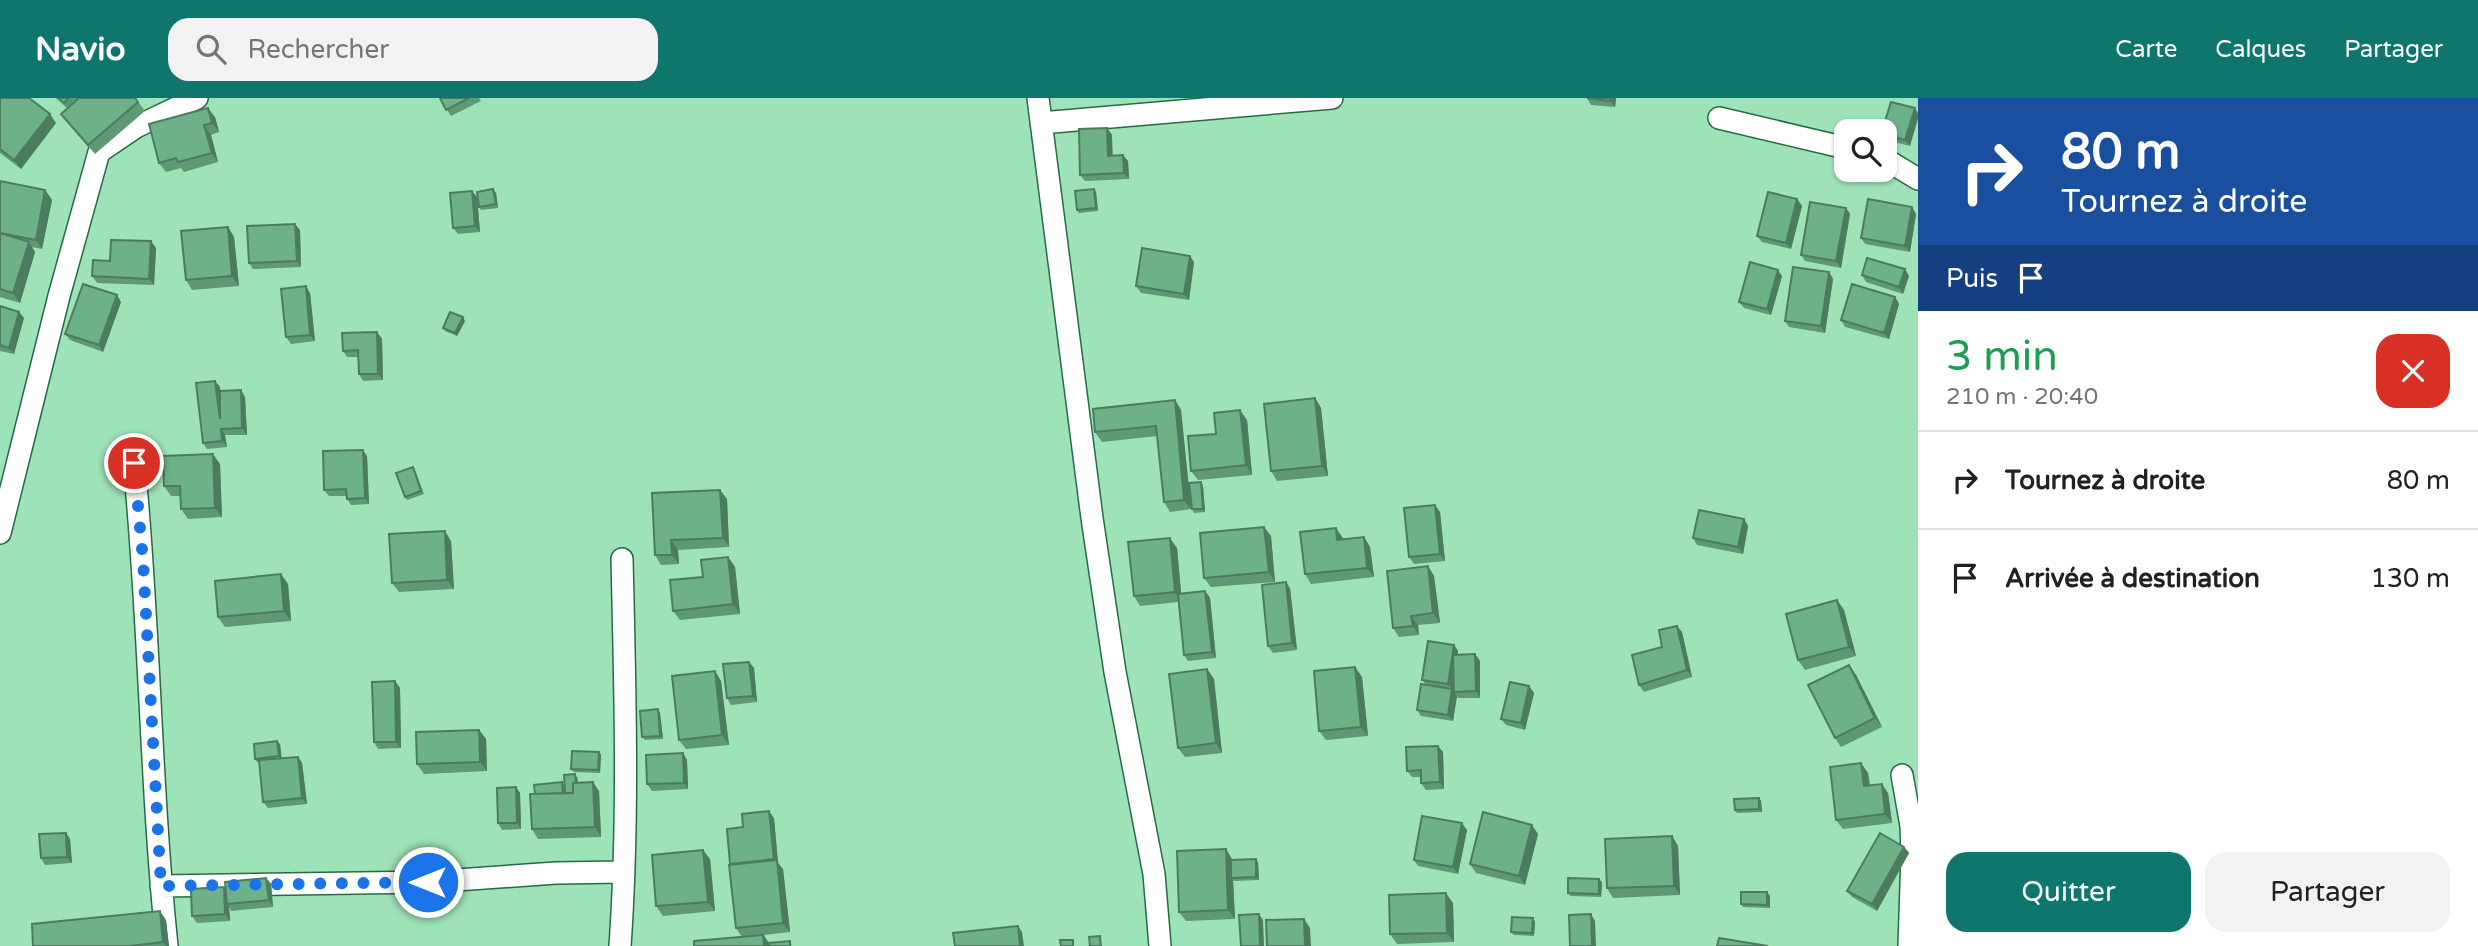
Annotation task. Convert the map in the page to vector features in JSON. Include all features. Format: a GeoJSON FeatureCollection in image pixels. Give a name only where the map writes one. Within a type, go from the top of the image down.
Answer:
{"type":"FeatureCollection","features":[{"type":"Feature","properties":{"kind":"street"},"geometry":{"type":"LineString","coordinates":[[0,533],[59,296],[99,152],[136,127],[197,98]]}},
{"type":"Feature","properties":{"kind":"street"},"geometry":{"type":"LineString","coordinates":[[1038,98],[1115,672],[1154,874],[1160,946]]}},
{"type":"Feature","properties":{"kind":"street"},"geometry":{"type":"LineString","coordinates":[[1041,122],[1332,98]]}},
{"type":"Feature","properties":{"kind":"street"},"geometry":{"type":"LineString","coordinates":[[1719,118],[1834,145]]}},
{"type":"Feature","properties":{"kind":"street"},"geometry":{"type":"LineString","coordinates":[[1897,166],[1918,179]]}},
{"type":"Feature","properties":{"kind":"street"},"geometry":{"type":"LineString","coordinates":[[134,463],[143,560],[161,886],[167,946]]}},
{"type":"Feature","properties":{"kind":"street"},"geometry":{"type":"LineString","coordinates":[[620,946],[624,872],[625,705],[622,559]]}},
{"type":"Feature","properties":{"kind":"street"},"geometry":{"type":"LineString","coordinates":[[1902,775],[1911,826],[1909,946]]}},
{"type":"Feature","properties":{"kind":"street"},"geometry":{"type":"LineString","coordinates":[[161,886],[428,882],[556,873],[624,872]]}},
{"type":"Feature","properties":{"kind":"building"},"geometry":{"type":"Polygon","coordinates":[[[0,98],[29,98],[50,114],[14,160],[0,149],[0,98]]]}},
{"type":"Feature","properties":{"kind":"building"},"geometry":{"type":"Polygon","coordinates":[[[79,98],[135,98],[138,102],[88,145],[61,114],[79,98]]]}},
{"type":"Feature","properties":{"kind":"building"},"geometry":{"type":"Polygon","coordinates":[[[440,98],[469,98],[446,110],[440,98]]]}},
{"type":"Feature","properties":{"kind":"building"},"geometry":{"type":"Polygon","coordinates":[[[1587,98],[1610,98],[1610,101],[1587,98]]]}},
{"type":"Feature","properties":{"kind":"building"},"geometry":{"type":"Polygon","coordinates":[[[1891,102],[1915,108],[1905,140],[1897,138],[1897,119],[1886,119],[1891,102]]]}},
{"type":"Feature","properties":{"kind":"building"},"geometry":{"type":"Polygon","coordinates":[[[208,108],[212,123],[204,125],[212,153],[178,162],[176,158],[159,163],[149,124],[208,108]]]}},
{"type":"Feature","properties":{"kind":"building"},"geometry":{"type":"Polygon","coordinates":[[[1107,128],[1108,156],[1123,155],[1124,173],[1080,175],[1079,129],[1107,128]]]}},
{"type":"Feature","properties":{"kind":"building"},"geometry":{"type":"Polygon","coordinates":[[[0,181],[45,190],[36,240],[0,233],[0,181]]]}},
{"type":"Feature","properties":{"kind":"building"},"geometry":{"type":"Polygon","coordinates":[[[493,189],[496,204],[479,207],[477,192],[493,189]]]}},
{"type":"Feature","properties":{"kind":"building"},"geometry":{"type":"Polygon","coordinates":[[[1094,189],[1096,208],[1077,210],[1075,191],[1094,189]]]}},
{"type":"Feature","properties":{"kind":"building"},"geometry":{"type":"Polygon","coordinates":[[[472,191],[475,226],[453,228],[450,193],[472,191]]]}},
{"type":"Feature","properties":{"kind":"building"},"geometry":{"type":"Polygon","coordinates":[[[1768,192],[1797,199],[1786,243],[1757,236],[1768,192]]]}},
{"type":"Feature","properties":{"kind":"building"},"geometry":{"type":"Polygon","coordinates":[[[1868,199],[1912,207],[1905,246],[1861,238],[1868,199]]]}},
{"type":"Feature","properties":{"kind":"building"},"geometry":{"type":"Polygon","coordinates":[[[1810,202],[1846,208],[1836,261],[1801,255],[1810,202]]]}},
{"type":"Feature","properties":{"kind":"building"},"geometry":{"type":"Polygon","coordinates":[[[295,224],[297,261],[249,263],[247,226],[295,224]]]}},
{"type":"Feature","properties":{"kind":"building"},"geometry":{"type":"Polygon","coordinates":[[[228,227],[232,276],[186,280],[181,231],[228,227]]]}},
{"type":"Feature","properties":{"kind":"building"},"geometry":{"type":"Polygon","coordinates":[[[0,233],[29,242],[13,293],[0,289],[0,233]]]}},
{"type":"Feature","properties":{"kind":"building"},"geometry":{"type":"Polygon","coordinates":[[[111,240],[151,241],[149,279],[92,276],[93,260],[110,261],[111,240]]]}},
{"type":"Feature","properties":{"kind":"building"},"geometry":{"type":"Polygon","coordinates":[[[1142,248],[1190,256],[1184,294],[1136,286],[1142,248]]]}},
{"type":"Feature","properties":{"kind":"building"},"geometry":{"type":"Polygon","coordinates":[[[1867,258],[1905,269],[1899,287],[1862,275],[1867,258]]]}},
{"type":"Feature","properties":{"kind":"building"},"geometry":{"type":"Polygon","coordinates":[[[1750,262],[1778,270],[1767,309],[1739,302],[1750,262]]]}},
{"type":"Feature","properties":{"kind":"building"},"geometry":{"type":"Polygon","coordinates":[[[1793,267],[1829,272],[1821,326],[1785,321],[1793,267]]]}},
{"type":"Feature","properties":{"kind":"building"},"geometry":{"type":"Polygon","coordinates":[[[83,284],[117,295],[99,345],[65,334],[83,284]]]}},
{"type":"Feature","properties":{"kind":"building"},"geometry":{"type":"Polygon","coordinates":[[[1852,284],[1895,297],[1884,333],[1841,320],[1852,284]]]}},
{"type":"Feature","properties":{"kind":"building"},"geometry":{"type":"Polygon","coordinates":[[[306,286],[310,335],[286,337],[281,289],[306,286]]]}},
{"type":"Feature","properties":{"kind":"building"},"geometry":{"type":"Polygon","coordinates":[[[0,306],[19,312],[9,348],[0,345],[0,306]]]}},
{"type":"Feature","properties":{"kind":"building"},"geometry":{"type":"Polygon","coordinates":[[[450,312],[463,317],[455,333],[443,328],[450,312]]]}},
{"type":"Feature","properties":{"kind":"building"},"geometry":{"type":"Polygon","coordinates":[[[377,332],[378,374],[359,374],[358,350],[343,351],[342,333],[377,332]]]}},
{"type":"Feature","properties":{"kind":"building"},"geometry":{"type":"Polygon","coordinates":[[[215,381],[220,419],[220,391],[241,390],[242,428],[221,429],[222,441],[203,443],[196,383],[215,381]]]}},
{"type":"Feature","properties":{"kind":"building"},"geometry":{"type":"Polygon","coordinates":[[[1315,398],[1322,466],[1271,471],[1264,404],[1315,398]]]}},
{"type":"Feature","properties":{"kind":"building"},"geometry":{"type":"Polygon","coordinates":[[[1175,400],[1184,500],[1164,502],[1156,426],[1095,432],[1093,409],[1175,400]]]}},
{"type":"Feature","properties":{"kind":"building"},"geometry":{"type":"Polygon","coordinates":[[[1240,410],[1246,465],[1191,471],[1188,436],[1216,434],[1214,413],[1240,410]]]}},
{"type":"Feature","properties":{"kind":"building"},"geometry":{"type":"Polygon","coordinates":[[[363,450],[365,498],[347,499],[346,489],[324,490],[323,451],[363,450]]]}},
{"type":"Feature","properties":{"kind":"building"},"geometry":{"type":"Polygon","coordinates":[[[213,454],[215,508],[181,509],[180,486],[164,486],[163,456],[213,454]]]}},
{"type":"Feature","properties":{"kind":"building"},"geometry":{"type":"Polygon","coordinates":[[[413,467],[421,491],[405,497],[396,473],[413,467]]]}},
{"type":"Feature","properties":{"kind":"building"},"geometry":{"type":"Polygon","coordinates":[[[1201,482],[1203,509],[1192,509],[1189,483],[1201,482]]]}},
{"type":"Feature","properties":{"kind":"building"},"geometry":{"type":"Polygon","coordinates":[[[720,490],[723,538],[671,540],[672,555],[655,555],[652,493],[720,490]]]}},
{"type":"Feature","properties":{"kind":"building"},"geometry":{"type":"Polygon","coordinates":[[[1435,505],[1440,554],[1409,557],[1404,508],[1435,505]]]}},
{"type":"Feature","properties":{"kind":"building"},"geometry":{"type":"Polygon","coordinates":[[[1699,510],[1744,519],[1738,547],[1693,538],[1699,510]]]}},
{"type":"Feature","properties":{"kind":"building"},"geometry":{"type":"Polygon","coordinates":[[[1264,527],[1269,572],[1204,578],[1200,533],[1264,527]]]}},
{"type":"Feature","properties":{"kind":"building"},"geometry":{"type":"Polygon","coordinates":[[[1336,528],[1337,540],[1364,537],[1367,568],[1305,574],[1300,532],[1336,528]]]}},
{"type":"Feature","properties":{"kind":"building"},"geometry":{"type":"Polygon","coordinates":[[[445,531],[447,580],[392,583],[389,534],[445,531]]]}},
{"type":"Feature","properties":{"kind":"building"},"geometry":{"type":"Polygon","coordinates":[[[1170,538],[1175,592],[1134,596],[1128,542],[1170,538]]]}},
{"type":"Feature","properties":{"kind":"building"},"geometry":{"type":"Polygon","coordinates":[[[728,557],[733,604],[673,611],[670,580],[703,577],[701,560],[728,557]]]}},
{"type":"Feature","properties":{"kind":"building"},"geometry":{"type":"Polygon","coordinates":[[[1428,566],[1433,613],[1411,616],[1413,626],[1393,628],[1387,571],[1428,566]]]}},
{"type":"Feature","properties":{"kind":"building"},"geometry":{"type":"Polygon","coordinates":[[[281,574],[284,611],[218,617],[215,581],[281,574]]]}},
{"type":"Feature","properties":{"kind":"building"},"geometry":{"type":"Polygon","coordinates":[[[1286,582],[1292,643],[1268,646],[1262,585],[1286,582]]]}},
{"type":"Feature","properties":{"kind":"building"},"geometry":{"type":"Polygon","coordinates":[[[1205,591],[1212,652],[1184,655],[1178,594],[1205,591]]]}},
{"type":"Feature","properties":{"kind":"building"},"geometry":{"type":"Polygon","coordinates":[[[1837,600],[1849,647],[1798,660],[1786,614],[1837,600]]]}},
{"type":"Feature","properties":{"kind":"building"},"geometry":{"type":"Polygon","coordinates":[[[1677,626],[1687,670],[1639,685],[1632,655],[1662,647],[1659,630],[1677,626]]]}},
{"type":"Feature","properties":{"kind":"building"},"geometry":{"type":"Polygon","coordinates":[[[1428,641],[1454,645],[1448,684],[1422,680],[1428,641]]]}},
{"type":"Feature","properties":{"kind":"building"},"geometry":{"type":"Polygon","coordinates":[[[1475,654],[1476,691],[1454,692],[1453,655],[1475,654]]]}},
{"type":"Feature","properties":{"kind":"building"},"geometry":{"type":"Polygon","coordinates":[[[749,662],[753,696],[727,698],[723,664],[749,662]]]}},
{"type":"Feature","properties":{"kind":"building"},"geometry":{"type":"Polygon","coordinates":[[[1849,665],[1875,718],[1835,738],[1808,685],[1849,665]]]}},
{"type":"Feature","properties":{"kind":"building"},"geometry":{"type":"Polygon","coordinates":[[[1355,667],[1361,727],[1319,731],[1314,671],[1355,667]]]}},
{"type":"Feature","properties":{"kind":"building"},"geometry":{"type":"Polygon","coordinates":[[[1207,669],[1216,743],[1178,748],[1169,674],[1207,669]]]}},
{"type":"Feature","properties":{"kind":"building"},"geometry":{"type":"Polygon","coordinates":[[[715,671],[722,735],[679,740],[672,676],[715,671]]]}},
{"type":"Feature","properties":{"kind":"building"},"geometry":{"type":"Polygon","coordinates":[[[395,681],[396,742],[374,742],[372,682],[395,681]]]}},
{"type":"Feature","properties":{"kind":"building"},"geometry":{"type":"Polygon","coordinates":[[[1510,682],[1529,686],[1521,723],[1501,719],[1510,682]]]}},
{"type":"Feature","properties":{"kind":"building"},"geometry":{"type":"Polygon","coordinates":[[[1421,684],[1452,689],[1448,715],[1417,710],[1421,684]]]}},
{"type":"Feature","properties":{"kind":"building"},"geometry":{"type":"Polygon","coordinates":[[[658,709],[660,736],[642,737],[640,711],[658,709]]]}},
{"type":"Feature","properties":{"kind":"building"},"geometry":{"type":"Polygon","coordinates":[[[479,730],[480,762],[417,764],[416,732],[479,730]]]}},
{"type":"Feature","properties":{"kind":"building"},"geometry":{"type":"Polygon","coordinates":[[[277,741],[279,756],[255,759],[254,744],[277,741]]]}},
{"type":"Feature","properties":{"kind":"building"},"geometry":{"type":"Polygon","coordinates":[[[1438,746],[1440,782],[1421,783],[1421,770],[1407,771],[1406,747],[1438,746]]]}},
{"type":"Feature","properties":{"kind":"building"},"geometry":{"type":"Polygon","coordinates":[[[572,751],[599,752],[598,770],[571,769],[572,751]]]}},
{"type":"Feature","properties":{"kind":"building"},"geometry":{"type":"Polygon","coordinates":[[[683,753],[684,783],[647,784],[646,755],[683,753]]]}},
{"type":"Feature","properties":{"kind":"building"},"geometry":{"type":"Polygon","coordinates":[[[298,757],[302,798],[263,802],[259,760],[298,757]]]}},
{"type":"Feature","properties":{"kind":"building"},"geometry":{"type":"Polygon","coordinates":[[[1861,763],[1864,786],[1882,784],[1885,814],[1836,820],[1830,767],[1861,763]]]}},
{"type":"Feature","properties":{"kind":"building"},"geometry":{"type":"Polygon","coordinates":[[[575,774],[573,793],[565,793],[564,775],[575,774]]]}},
{"type":"Feature","properties":{"kind":"building"},"geometry":{"type":"Polygon","coordinates":[[[562,782],[563,793],[535,794],[534,785],[562,782]]]}},
{"type":"Feature","properties":{"kind":"building"},"geometry":{"type":"Polygon","coordinates":[[[593,782],[595,827],[532,829],[530,794],[573,793],[573,783],[593,782]]]}},
{"type":"Feature","properties":{"kind":"building"},"geometry":{"type":"Polygon","coordinates":[[[516,787],[517,823],[498,823],[497,788],[516,787]]]}},
{"type":"Feature","properties":{"kind":"building"},"geometry":{"type":"Polygon","coordinates":[[[1759,798],[1759,809],[1735,810],[1734,799],[1759,798]]]}},
{"type":"Feature","properties":{"kind":"building"},"geometry":{"type":"Polygon","coordinates":[[[769,811],[774,859],[730,864],[727,829],[743,827],[742,814],[769,811]]]}},
{"type":"Feature","properties":{"kind":"building"},"geometry":{"type":"Polygon","coordinates":[[[1483,812],[1532,825],[1519,876],[1470,864],[1483,812]]]}},
{"type":"Feature","properties":{"kind":"building"},"geometry":{"type":"Polygon","coordinates":[[[1422,816],[1462,823],[1453,867],[1414,860],[1422,816]]]}},
{"type":"Feature","properties":{"kind":"building"},"geometry":{"type":"Polygon","coordinates":[[[66,833],[67,857],[41,858],[39,834],[66,833]]]}},
{"type":"Feature","properties":{"kind":"building"},"geometry":{"type":"Polygon","coordinates":[[[1880,833],[1904,847],[1872,904],[1847,891],[1880,833]]]}},
{"type":"Feature","properties":{"kind":"building"},"geometry":{"type":"Polygon","coordinates":[[[1672,836],[1674,886],[1607,888],[1605,839],[1672,836]]]}},
{"type":"Feature","properties":{"kind":"building"},"geometry":{"type":"Polygon","coordinates":[[[1226,849],[1228,910],[1179,912],[1177,851],[1226,849]]]}},
{"type":"Feature","properties":{"kind":"building"},"geometry":{"type":"Polygon","coordinates":[[[703,850],[708,902],[656,906],[652,855],[703,850]]]}},
{"type":"Feature","properties":{"kind":"building"},"geometry":{"type":"Polygon","coordinates":[[[1256,859],[1256,877],[1231,878],[1231,860],[1256,859]]]}},
{"type":"Feature","properties":{"kind":"building"},"geometry":{"type":"Polygon","coordinates":[[[777,860],[783,923],[736,928],[729,865],[777,860]]]}},
{"type":"Feature","properties":{"kind":"building"},"geometry":{"type":"Polygon","coordinates":[[[266,878],[269,900],[227,904],[225,882],[266,878]]]}},
{"type":"Feature","properties":{"kind":"building"},"geometry":{"type":"Polygon","coordinates":[[[1568,878],[1599,879],[1599,894],[1568,893],[1568,878]]]}},
{"type":"Feature","properties":{"kind":"building"},"geometry":{"type":"Polygon","coordinates":[[[224,887],[225,914],[192,916],[191,889],[224,887]]]}},
{"type":"Feature","properties":{"kind":"building"},"geometry":{"type":"Polygon","coordinates":[[[1741,892],[1767,892],[1767,905],[1741,904],[1741,892]]]}},
{"type":"Feature","properties":{"kind":"building"},"geometry":{"type":"Polygon","coordinates":[[[1446,893],[1447,933],[1390,934],[1389,895],[1446,893]]]}},
{"type":"Feature","properties":{"kind":"building"},"geometry":{"type":"Polygon","coordinates":[[[160,911],[163,942],[130,946],[33,946],[32,924],[160,911]]]}},
{"type":"Feature","properties":{"kind":"building"},"geometry":{"type":"Polygon","coordinates":[[[1259,914],[1260,946],[1241,946],[1239,915],[1259,914]]]}},
{"type":"Feature","properties":{"kind":"building"},"geometry":{"type":"Polygon","coordinates":[[[1591,914],[1592,946],[1570,946],[1569,915],[1591,914]]]}},
{"type":"Feature","properties":{"kind":"building"},"geometry":{"type":"Polygon","coordinates":[[[1512,917],[1533,918],[1532,933],[1511,932],[1512,917]]]}},
{"type":"Feature","properties":{"kind":"building"},"geometry":{"type":"Polygon","coordinates":[[[1304,919],[1305,946],[1267,946],[1266,920],[1304,919]]]}},
{"type":"Feature","properties":{"kind":"building"},"geometry":{"type":"Polygon","coordinates":[[[1018,926],[1020,946],[955,946],[953,933],[1018,926]]]}},
{"type":"Feature","properties":{"kind":"building"},"geometry":{"type":"Polygon","coordinates":[[[763,935],[764,946],[694,946],[694,941],[763,935]]]}},
{"type":"Feature","properties":{"kind":"building"},"geometry":{"type":"Polygon","coordinates":[[[1100,936],[1101,946],[1090,946],[1089,937],[1100,936]]]}},
{"type":"Feature","properties":{"kind":"building"},"geometry":{"type":"Polygon","coordinates":[[[1719,938],[1768,946],[1717,946],[1719,938]]]}},
{"type":"Feature","properties":{"kind":"building"},"geometry":{"type":"Polygon","coordinates":[[[1060,940],[1073,940],[1073,946],[1061,946],[1060,940]]]}},
{"type":"Feature","properties":{"kind":"building"},"geometry":{"type":"Polygon","coordinates":[[[790,941],[790,946],[770,946],[769,943],[790,941]]]}},
{"type":"Feature","properties":{"kind":"route"},"geometry":{"type":"LineString","coordinates":[[134,463],[143,560],[161,886],[428,882]]}}]}
